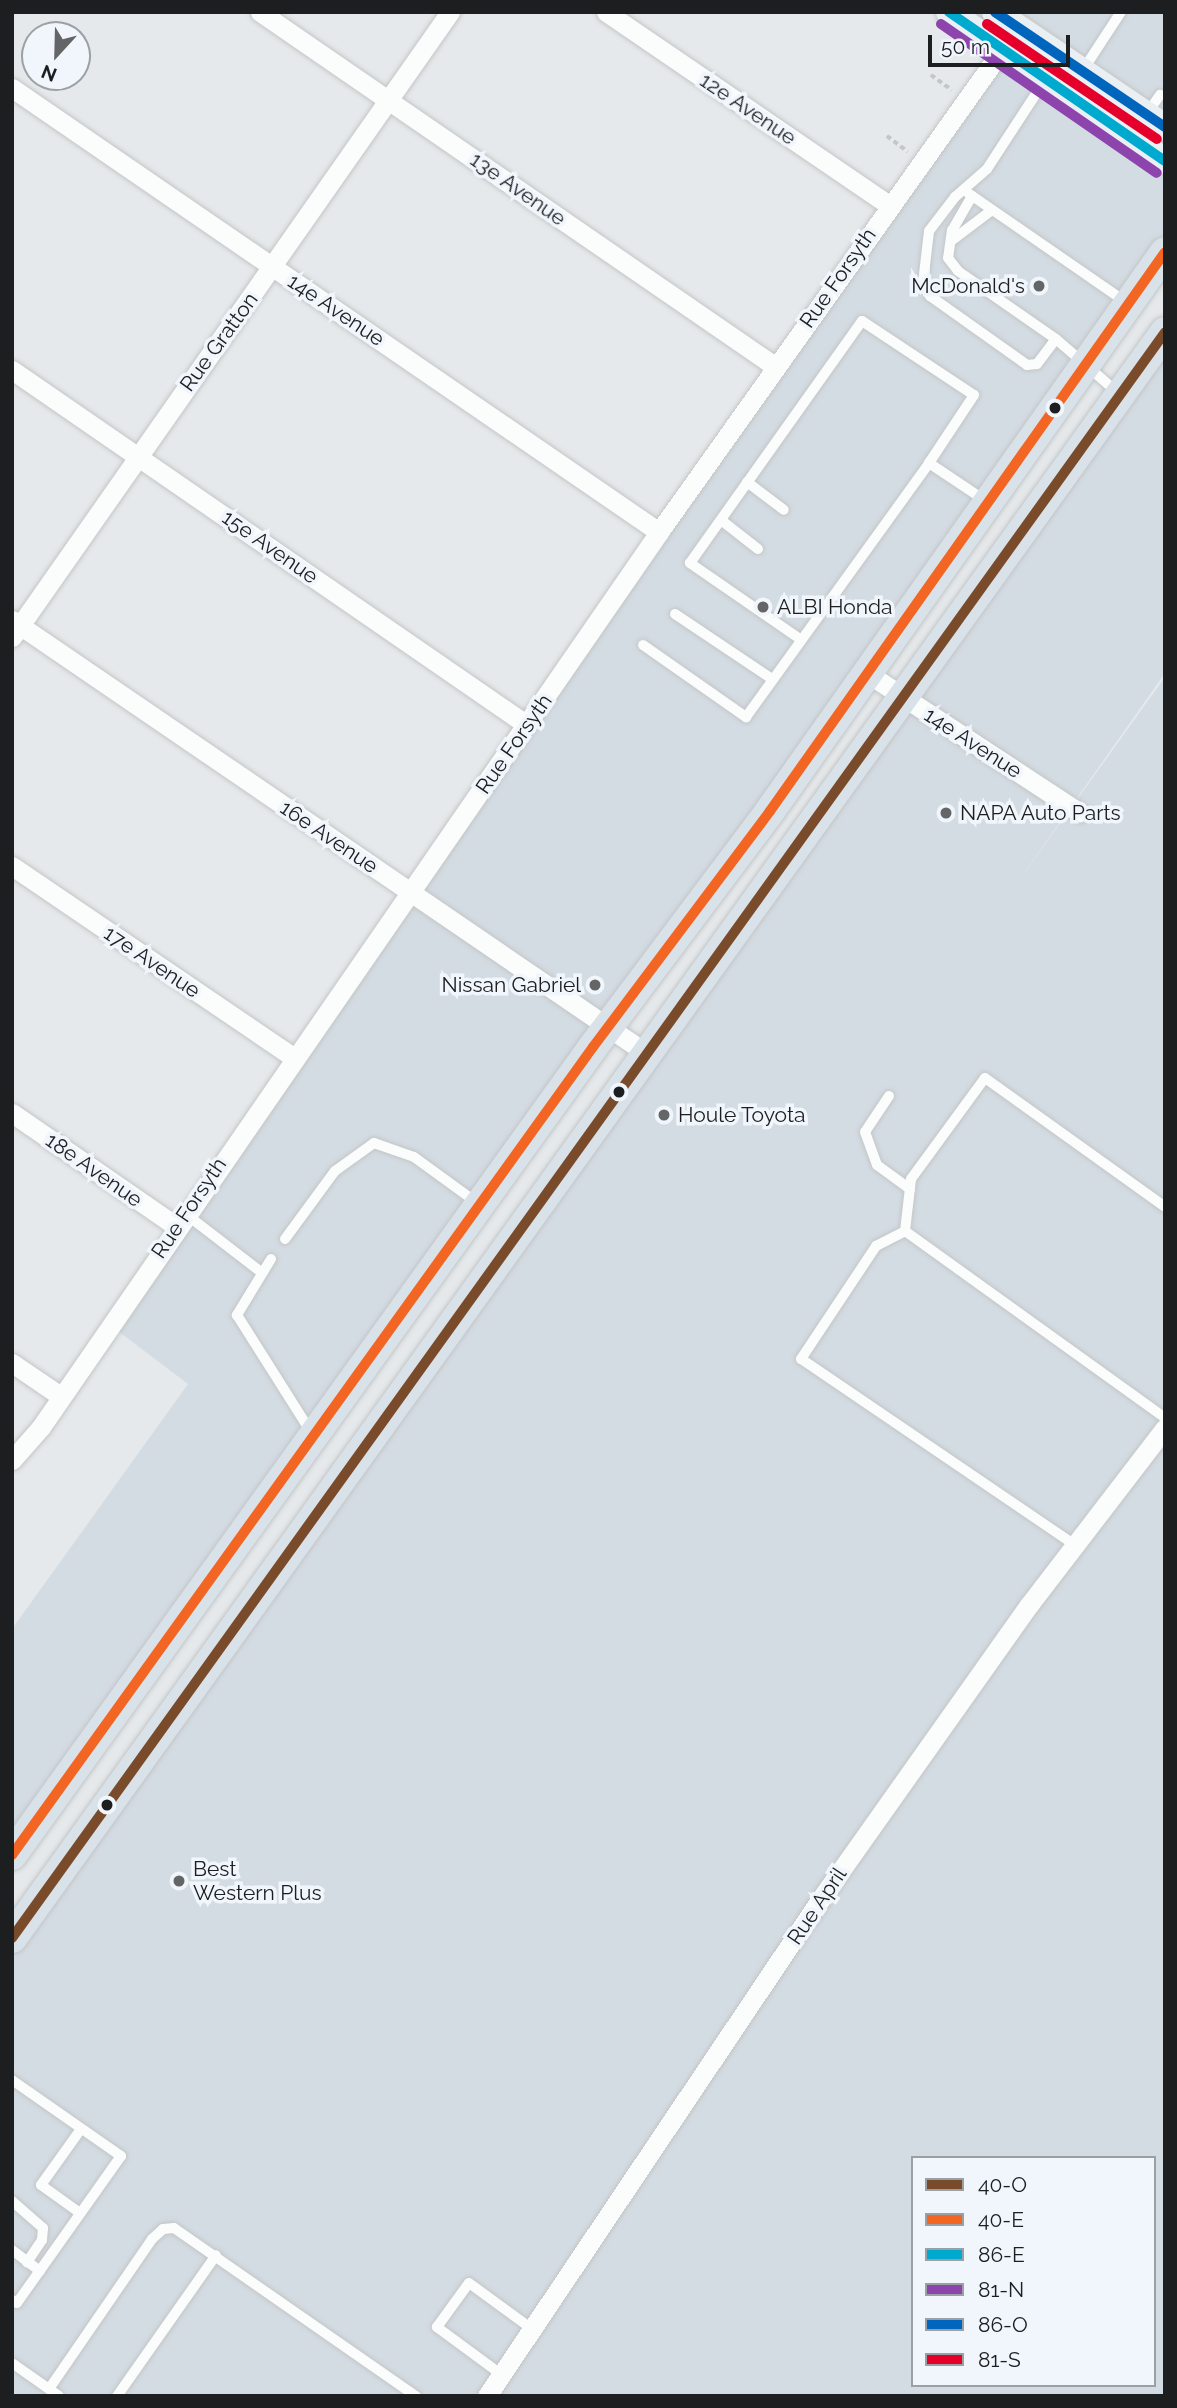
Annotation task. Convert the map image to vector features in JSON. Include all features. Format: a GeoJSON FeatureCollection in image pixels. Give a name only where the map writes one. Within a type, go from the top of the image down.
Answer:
{"type":"FeatureCollection","features":[{"type":"Feature","properties":{"kind":"main road"},"geometry":{"type":"LineString","coordinates":[[948,12],[1165,161]]}},
{"type":"Feature","properties":{"kind":"main road"},"geometry":{"type":"LineString","coordinates":[[995,12],[1082,72],[1160,105]]}},
{"type":"Feature","properties":{"kind":"main road"},"geometry":{"type":"LineString","coordinates":[[12,1855],[607,1027],[770,811],[1165,252]]}},
{"type":"Feature","properties":{"kind":"main road"},"geometry":{"type":"LineString","coordinates":[[12,1938],[902,697],[1120,395],[1160,347]]}},
{"type":"Feature","properties":{"kind":"main road"},"geometry":{"type":"LineString","coordinates":[[993,499],[1030,520]]}},
{"type":"Feature","properties":{"kind":"main road"},"geometry":{"type":"LineString","coordinates":[[770,811],[803,835]]}},
{"type":"Feature","properties":{"kind":"main road"},"geometry":{"type":"LineString","coordinates":[[692,914],[728,939]]}},
{"type":"Feature","properties":{"kind":"main road"},"geometry":{"type":"LineString","coordinates":[[307,1444],[341,1480]]}},
{"type":"Feature","properties":{"kind":"main road"},"geometry":{"type":"LineString","coordinates":[[200,1594],[239,1622]]}},
{"type":"Feature","properties":{"kind":"street","name":"13e Avenue"},"geometry":{"type":"LineString","coordinates":[[260,12],[776,367]]}},
{"type":"Feature","properties":{"kind":"street","name":"Rue Gratton"},"geometry":{"type":"LineString","coordinates":[[15,627],[273,267],[450,12]]}},
{"type":"Feature","properties":{"kind":"street","name":"12e Avenue"},"geometry":{"type":"LineString","coordinates":[[606,12],[890,206]]}},
{"type":"Feature","properties":{"kind":"street","name":"Rue Forsyth"},"geometry":{"type":"LineString","coordinates":[[12,1461],[411,892],[659,532],[1017,27]]}},
{"type":"Feature","properties":{"kind":"street","name":"14e Avenue"},"geometry":{"type":"LineString","coordinates":[[12,88],[659,532]]}},
{"type":"Feature","properties":{"kind":"street","name":"15e Avenue"},"geometry":{"type":"LineString","coordinates":[[12,370],[527,725]]}},
{"type":"Feature","properties":{"kind":"street","name":"16e Avenue"},"geometry":{"type":"LineString","coordinates":[[15,627],[646,1053]]}},
{"type":"Feature","properties":{"kind":"street","name":"14e Avenue"},"geometry":{"type":"LineString","coordinates":[[867,673],[1079,812]]}},
{"type":"Feature","properties":{"kind":"street","name":"17e Avenue"},"geometry":{"type":"LineString","coordinates":[[12,866],[293,1058]]}},
{"type":"Feature","properties":{"kind":"street","name":"18e Avenue"},"geometry":{"type":"LineString","coordinates":[[12,1113],[180,1220]]}},
{"type":"Feature","properties":{"kind":"street"},"geometry":{"type":"LineString","coordinates":[[12,1363],[59,1395]]}},
{"type":"Feature","properties":{"kind":"street","name":"Rue April"},"geometry":{"type":"LineString","coordinates":[[487,2396],[820,1900],[1075,1545],[1165,1428]]}},
{"type":"Feature","properties":{"kind":"lane"},"geometry":{"type":"LineString","coordinates":[[1082,72],[1121,12]]}},
{"type":"Feature","properties":{"kind":"lane"},"geometry":{"type":"LineString","coordinates":[[1045,80],[968,194],[952,230],[948,258],[958,271],[1056,339],[1120,395]]}},
{"type":"Feature","properties":{"kind":"lane"},"geometry":{"type":"LineString","coordinates":[[1056,339],[1037,364],[1027,365],[930,296],[923,283],[929,231],[955,197],[968,194],[1129,304]]}},
{"type":"Feature","properties":{"kind":"lane"},"geometry":{"type":"LineString","coordinates":[[951,241],[992,210]]}},
{"type":"Feature","properties":{"kind":"lane"},"geometry":{"type":"LineString","coordinates":[[643,645],[746,717],[929,463],[974,394],[862,321],[690,563],[800,639]]}},
{"type":"Feature","properties":{"kind":"lane"},"geometry":{"type":"LineString","coordinates":[[929,463],[993,499]]}},
{"type":"Feature","properties":{"kind":"lane"},"geometry":{"type":"LineString","coordinates":[[747,482],[784,510]]}},
{"type":"Feature","properties":{"kind":"lane"},"geometry":{"type":"LineString","coordinates":[[721,520],[758,549]]}},
{"type":"Feature","properties":{"kind":"lane"},"geometry":{"type":"LineString","coordinates":[[675,614],[772,679]]}},
{"type":"Feature","properties":{"kind":"lane"},"geometry":{"type":"LineString","coordinates":[[905,1231],[911,1180],[985,1078],[1165,1207]]}},
{"type":"Feature","properties":{"kind":"lane"},"geometry":{"type":"LineString","coordinates":[[889,1096],[865,1132],[877,1165],[910,1189]]}},
{"type":"Feature","properties":{"kind":"lane"},"geometry":{"type":"LineString","coordinates":[[285,1239],[335,1171],[374,1143],[414,1157],[480,1204]]}},
{"type":"Feature","properties":{"kind":"lane"},"geometry":{"type":"LineString","coordinates":[[180,1220],[261,1272]]}},
{"type":"Feature","properties":{"kind":"lane"},"geometry":{"type":"LineString","coordinates":[[905,1231],[1165,1418]]}},
{"type":"Feature","properties":{"kind":"lane"},"geometry":{"type":"LineString","coordinates":[[905,1231],[876,1246],[801,1359],[1075,1545]]}},
{"type":"Feature","properties":{"kind":"lane"},"geometry":{"type":"LineString","coordinates":[[271,1259],[237,1315],[307,1444]]}},
{"type":"Feature","properties":{"kind":"lane"},"geometry":{"type":"LineString","coordinates":[[12,2080],[121,2156],[17,2303],[12,2300]]}},
{"type":"Feature","properties":{"kind":"lane"},"geometry":{"type":"LineString","coordinates":[[80,2213],[41,2185],[81,2129]]}},
{"type":"Feature","properties":{"kind":"lane"},"geometry":{"type":"LineString","coordinates":[[12,2201],[43,2228],[42,2240],[27,2262]]}},
{"type":"Feature","properties":{"kind":"lane"},"geometry":{"type":"LineString","coordinates":[[49,2389],[163,2229],[174,2228],[413,2395]]}},
{"type":"Feature","properties":{"kind":"lane"},"geometry":{"type":"LineString","coordinates":[[12,2250],[40,2271]]}},
{"type":"Feature","properties":{"kind":"lane"},"geometry":{"type":"LineString","coordinates":[[117,2396],[216,2255]]}},
{"type":"Feature","properties":{"kind":"lane"},"geometry":{"type":"LineString","coordinates":[[502,2375],[437,2328],[469,2283],[532,2329]]}},
{"type":"Feature","properties":{"kind":"lane"},"geometry":{"type":"LineString","coordinates":[[12,2362],[59,2396]]}},
{"type":"Feature","properties":{"kind":"path"},"geometry":{"type":"LineString","coordinates":[[931,75],[966,100]]}},
{"type":"Feature","properties":{"kind":"path"},"geometry":{"type":"LineString","coordinates":[[887,136],[922,162]]}},
{"type":"Feature","properties":{"kind":"shaded area"},"geometry":{"type":"Polygon","coordinates":[[[949,12],[1165,12],[1165,250],[12,1855],[12,1629],[188,1384],[110,1325],[1002,50],[949,12]]]}},
{"type":"Feature","properties":{"kind":"shaded area"},"geometry":{"type":"Polygon","coordinates":[[[1165,328],[1165,673],[1015,886],[1165,677],[1165,2396],[12,2396],[12,1939],[1165,328]]]}},
{"type":"Feature","properties":{"kind":"transit line","name":"86-E"},"geometry":{"type":"LineString","coordinates":[[949,12],[1165,161]]}},
{"type":"Feature","properties":{"kind":"transit line","name":"86-O"},"geometry":{"type":"LineString","coordinates":[[995,12],[1165,127]]}},
{"type":"Feature","properties":{"kind":"transit line","name":"81-N"},"geometry":{"type":"LineString","coordinates":[[941,24],[1157,173]]}},
{"type":"Feature","properties":{"kind":"transit line","name":"81-S"},"geometry":{"type":"LineString","coordinates":[[987,24],[1157,139]]}},
{"type":"Feature","properties":{"kind":"transit line","name":"40-E"},"geometry":{"type":"LineString","coordinates":[[12,1855],[593,1047],[770,811],[1165,252]]}},
{"type":"Feature","properties":{"kind":"transit line","name":"40-O"},"geometry":{"type":"LineString","coordinates":[[12,1938],[1165,332]]}},
{"type":"Feature","properties":{"kind":"place","name":"McDonald's"},"geometry":{"type":"Point","coordinates":[1039,286]}},
{"type":"Feature","properties":{"kind":"place","name":"ALBI Honda"},"geometry":{"type":"Point","coordinates":[763,607]}},
{"type":"Feature","properties":{"kind":"place","name":"NAPA Auto Parts"},"geometry":{"type":"Point","coordinates":[946,813]}},
{"type":"Feature","properties":{"kind":"place","name":"Nissan Gabriel"},"geometry":{"type":"Point","coordinates":[595,985]}},
{"type":"Feature","properties":{"kind":"place","name":"Houle Toyota"},"geometry":{"type":"Point","coordinates":[664,1115]}},
{"type":"Feature","properties":{"kind":"place","name":"Best Western Plus"},"geometry":{"type":"Point","coordinates":[179,1881]}}]}
